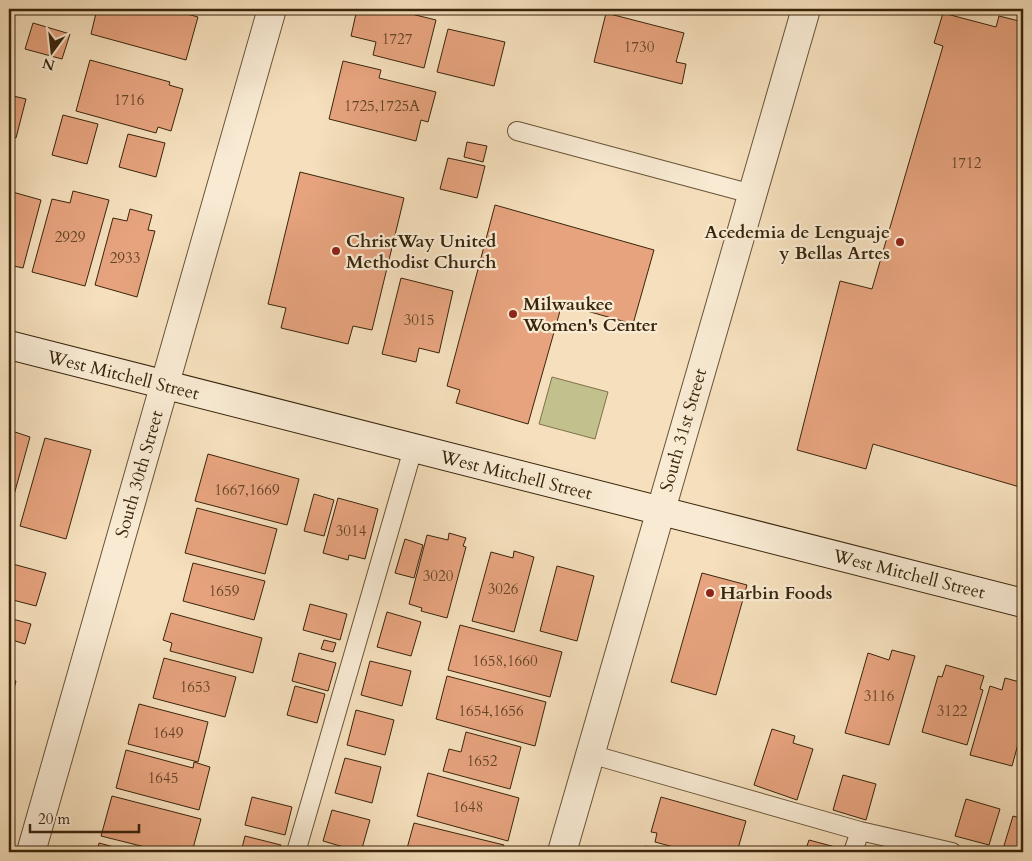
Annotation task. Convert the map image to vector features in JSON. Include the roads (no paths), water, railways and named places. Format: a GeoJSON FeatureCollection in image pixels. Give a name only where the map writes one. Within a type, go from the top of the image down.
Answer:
{"type":"FeatureCollection","features":[{"type":"Feature","properties":{"kind":"street","name":"South 30th Street"},"geometry":{"type":"LineString","coordinates":[[31,852],[272,9]]}},
{"type":"Feature","properties":{"kind":"street","name":"South 31st Street"},"geometry":{"type":"LineString","coordinates":[[562,852],[806,9]]}},
{"type":"Feature","properties":{"kind":"street","name":"West Mitchell Street"},"geometry":{"type":"LineString","coordinates":[[9,346],[1023,603]]}},
{"type":"Feature","properties":{"kind":"lane"},"geometry":{"type":"LineString","coordinates":[[517,131],[752,194]]}},
{"type":"Feature","properties":{"kind":"lane"},"geometry":{"type":"LineString","coordinates":[[296,852],[413,449]]}},
{"type":"Feature","properties":{"kind":"lane"},"geometry":{"type":"LineString","coordinates":[[590,754],[860,831],[952,852]]}},
{"type":"Feature","properties":{"kind":"lane"},"geometry":{"type":"LineString","coordinates":[[853,852],[860,831]]}},
{"type":"Feature","properties":{"kind":"place","name":"Acedemia de Lenguaje y Bellas Artes"},"geometry":{"type":"Point","coordinates":[900,242]}},
{"type":"Feature","properties":{"kind":"place","name":"ChristWay United Methodist Church"},"geometry":{"type":"Point","coordinates":[336,251]}},
{"type":"Feature","properties":{"kind":"place","name":"Milwaukee Women's Center"},"geometry":{"type":"Point","coordinates":[513,314]}},
{"type":"Feature","properties":{"kind":"place","name":"Harbin Foods"},"geometry":{"type":"Point","coordinates":[710,593]}}]}
